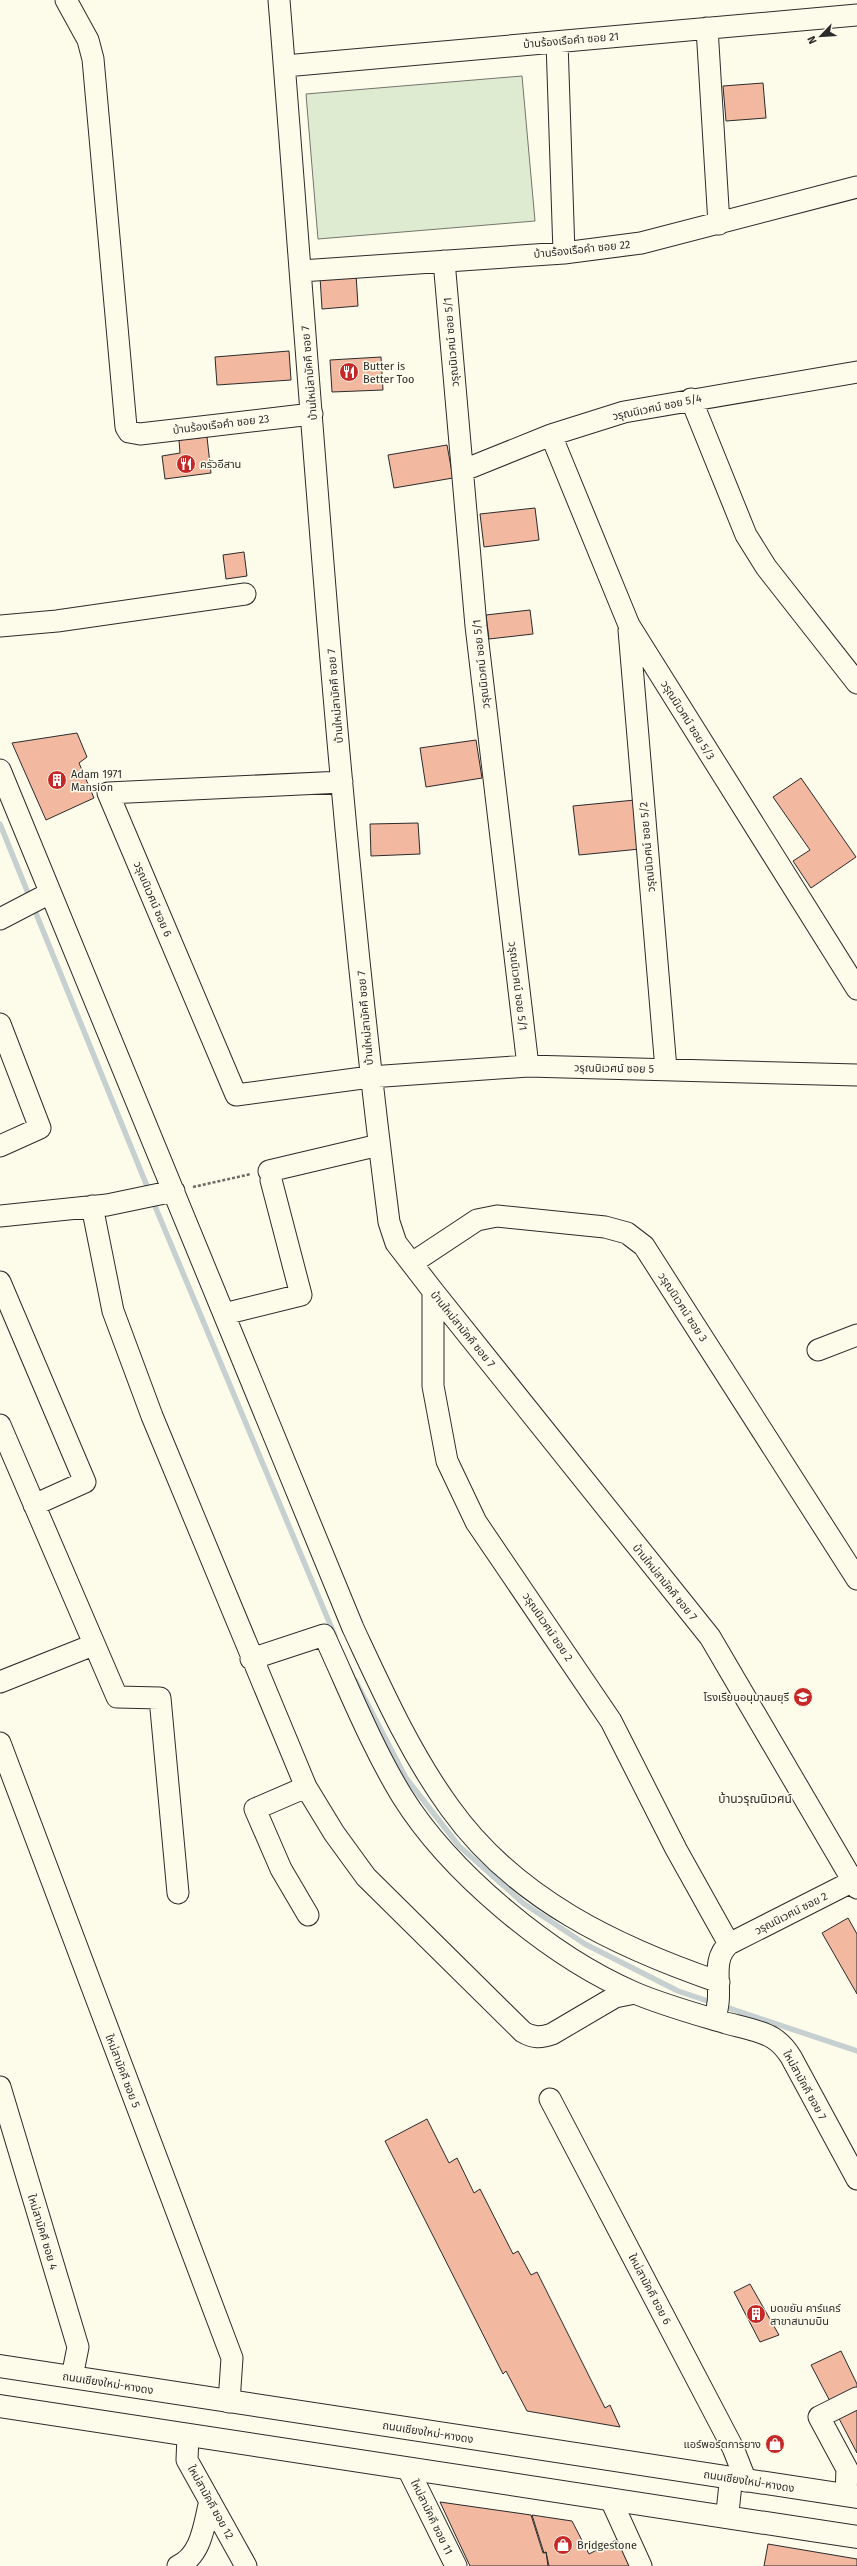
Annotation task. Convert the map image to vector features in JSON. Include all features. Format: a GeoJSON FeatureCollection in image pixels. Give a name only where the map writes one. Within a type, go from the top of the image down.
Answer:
{"type":"FeatureCollection","features":[{"type":"Feature","properties":{"kind":"main road","name":"ถนนเชียงใหม่-หางดง"},"geometry":{"type":"LineString","coordinates":[[0,2366],[739,2480],[852,2496]]}},
{"type":"Feature","properties":{"kind":"main road"},"geometry":{"type":"LineString","coordinates":[[0,2406],[857,2537]]}},
{"type":"Feature","properties":{"kind":"main road"},"geometry":{"type":"LineString","coordinates":[[727,2517],[739,2480]]}},
{"type":"Feature","properties":{"kind":"street","name":"บ้านร้องเรือคำ ซอย 23"},"geometry":{"type":"LineString","coordinates":[[66,0],[88,40],[93,59],[124,422],[129,432],[140,434],[312,414]]}},
{"type":"Feature","properties":{"kind":"street","name":"บ้านใหม่สามัคคี ซอย 7"},"geometry":{"type":"LineString","coordinates":[[279,0],[342,782],[370,1077],[389,1222],[396,1243],[433,1291],[710,1637],[856,1883]]}},
{"type":"Feature","properties":{"kind":"street","name":"บ้านร้องเรือคำ ซอย 21"},"geometry":{"type":"LineString","coordinates":[[284,66],[857,15]]}},
{"type":"Feature","properties":{"kind":"street"},"geometry":{"type":"LineString","coordinates":[[707,28],[719,224]]}},
{"type":"Feature","properties":{"kind":"street"},"geometry":{"type":"LineString","coordinates":[[557,42],[564,253]]}},
{"type":"Feature","properties":{"kind":"street","name":"บ้านร้องเรือคำ ซอย 22"},"geometry":{"type":"LineString","coordinates":[[301,271],[564,253],[641,243],[857,187]]}},
{"type":"Feature","properties":{"kind":"street","name":"วรุณนิเวศน์ ซอย 5/1"},"geometry":{"type":"LineString","coordinates":[[444,261],[464,470],[476,626],[528,1066]]}},
{"type":"Feature","properties":{"kind":"street","name":"วรุณนิเวศน์ ซอย 5/4"},"geometry":{"type":"LineString","coordinates":[[464,470],[551,435],[624,412],[692,399],[857,372]]}},
{"type":"Feature","properties":{"kind":"street"},"geometry":{"type":"LineString","coordinates":[[692,399],[746,535],[766,567],[857,683]]}},
{"type":"Feature","properties":{"kind":"street","name":"วรุณนิเวศน์ ซอย 5/3"},"geometry":{"type":"LineString","coordinates":[[551,435],[629,625],[857,989]]}},
{"type":"Feature","properties":{"kind":"street"},"geometry":{"type":"LineString","coordinates":[[0,626],[57,621],[245,594]]}},
{"type":"Feature","properties":{"kind":"street","name":"วรุณนิเวศน์ ซอย 5/2"},"geometry":{"type":"LineString","coordinates":[[629,625],[666,1069]]}},
{"type":"Feature","properties":{"kind":"street"},"geometry":{"type":"LineString","coordinates":[[0,770],[50,893],[162,1193],[224,1314],[353,1628],[394,1715],[422,1766],[451,1810],[476,1840],[504,1867],[574,1919],[640,1953],[717,2002]]}},
{"type":"Feature","properties":{"kind":"street","name":"วรุณนิเวศน์ ซอย 6"},"geometry":{"type":"LineString","coordinates":[[342,782],[108,793],[236,1095],[370,1077]]}},
{"type":"Feature","properties":{"kind":"street"},"geometry":{"type":"LineString","coordinates":[[7,915],[50,893]]}},
{"type":"Feature","properties":{"kind":"street"},"geometry":{"type":"LineString","coordinates":[[0,1024],[40,1128],[0,1146]]}},
{"type":"Feature","properties":{"kind":"street","name":"วรุณนิเวศน์ ซอย 5"},"geometry":{"type":"LineString","coordinates":[[370,1077],[528,1066],[857,1075]]}},
{"type":"Feature","properties":{"kind":"street"},"geometry":{"type":"LineString","coordinates":[[224,1314],[301,1295],[270,1175],[379,1145]]}},
{"type":"Feature","properties":{"kind":"street"},"geometry":{"type":"LineString","coordinates":[[0,1216],[92,1206],[162,1193]]}},
{"type":"Feature","properties":{"kind":"street"},"geometry":{"type":"LineString","coordinates":[[92,1206],[112,1311],[152,1416],[251,1659],[306,1787],[334,1833],[366,1877],[523,2032],[530,2036],[544,2036],[615,1997],[635,1993]]}},
{"type":"Feature","properties":{"kind":"street","name":"วรุณนิเวศน์ ซอย 3"},"geometry":{"type":"LineString","coordinates":[[412,1263],[477,1220],[497,1216],[605,1227],[627,1233],[644,1246],[857,1579]]}},
{"type":"Feature","properties":{"kind":"street"},"geometry":{"type":"LineString","coordinates":[[0,1282],[85,1482],[34,1505]]}},
{"type":"Feature","properties":{"kind":"street","name":"วรุณนิเวศน์ ซอย 2"},"geometry":{"type":"LineString","coordinates":[[433,1291],[433,1386],[447,1461],[476,1522],[612,1721],[676,1848],[729,1944]]}},
{"type":"Feature","properties":{"kind":"street"},"geometry":{"type":"LineString","coordinates":[[818,1350],[857,1335]]}},
{"type":"Feature","properties":{"kind":"street"},"geometry":{"type":"LineString","coordinates":[[0,1425],[117,1697],[160,1698],[178,1893]]}},
{"type":"Feature","properties":{"kind":"street","name":"ใหม่สามัคคี ซอย 7"},"geometry":{"type":"LineString","coordinates":[[251,1659],[324,1635],[380,1757],[410,1808],[432,1835],[492,1897],[534,1932],[581,1963],[635,1993],[717,2002],[783,2046],[791,2057],[857,2179]]}},
{"type":"Feature","properties":{"kind":"street"},"geometry":{"type":"LineString","coordinates":[[0,1682],[94,1645]]}},
{"type":"Feature","properties":{"kind":"street","name":"ใหม่สามัคคี ซอย 5"},"geometry":{"type":"LineString","coordinates":[[0,1742],[232,2358],[229,2402]]}},
{"type":"Feature","properties":{"kind":"street"},"geometry":{"type":"LineString","coordinates":[[306,1787],[255,1808],[281,1869],[308,1915]]}},
{"type":"Feature","properties":{"kind":"street","name":"วรุณนิเวศน์ ซอย 2"},"geometry":{"type":"LineString","coordinates":[[717,2002],[718,1958],[721,1951],[729,1944],[856,1883]]}},
{"type":"Feature","properties":{"kind":"street","name":"ใหม่สามัคคี ซอย 4"},"geometry":{"type":"LineString","coordinates":[[0,2087],[78,2346],[72,2377]]}},
{"type":"Feature","properties":{"kind":"street","name":"ใหม่สามัคคี ซอย 6"},"geometry":{"type":"LineString","coordinates":[[550,2099],[733,2448],[739,2480]]}},
{"type":"Feature","properties":{"kind":"street"},"geometry":{"type":"LineString","coordinates":[[852,2496],[847,2469],[819,2417],[857,2398]]}},
{"type":"Feature","properties":{"kind":"street","name":"ใหม่สามัคคี ซอย 12"},"geometry":{"type":"LineString","coordinates":[[188,2435],[187,2460],[246,2566]]}},
{"type":"Feature","properties":{"kind":"street","name":"ใหม่สามัคคี ซอย 11"},"geometry":{"type":"LineString","coordinates":[[408,2469],[456,2566]]}},
{"type":"Feature","properties":{"kind":"street"},"geometry":{"type":"LineString","coordinates":[[611,2500],[641,2566]]}},
{"type":"Feature","properties":{"kind":"street"},"geometry":{"type":"LineString","coordinates":[[178,2566],[184,2563],[196,2550],[210,2501]]}},
{"type":"Feature","properties":{"kind":"path"},"geometry":{"type":"LineString","coordinates":[[162,1193],[270,1175]]}},
{"type":"Feature","properties":{"kind":"green space"},"geometry":{"type":"Polygon","coordinates":[[[522,76],[535,221],[318,239],[306,94],[522,76]]]}},
{"type":"Feature","properties":{"kind":"building"},"geometry":{"type":"Polygon","coordinates":[[[763,83],[766,118],[726,121],[723,86],[763,83]]]}},
{"type":"Feature","properties":{"kind":"building"},"geometry":{"type":"Polygon","coordinates":[[[356,274],[358,306],[322,309],[320,277],[356,274]]]}},
{"type":"Feature","properties":{"kind":"building"},"geometry":{"type":"Polygon","coordinates":[[[289,351],[291,380],[217,385],[215,357],[289,351]]]}},
{"type":"Feature","properties":{"kind":"building"},"geometry":{"type":"Polygon","coordinates":[[[381,357],[383,390],[332,392],[330,360],[381,357]]]}},
{"type":"Feature","properties":{"kind":"building","name":"ครัวอีสาน"},"geometry":{"type":"Polygon","coordinates":[[[207,437],[211,473],[165,479],[162,456],[180,453],[179,440],[207,437]]]}},
{"type":"Feature","properties":{"kind":"building"},"geometry":{"type":"Polygon","coordinates":[[[447,445],[453,478],[394,488],[388,455],[447,445]]]}},
{"type":"Feature","properties":{"kind":"building"},"geometry":{"type":"Polygon","coordinates":[[[535,508],[539,540],[484,547],[480,514],[535,508]]]}},
{"type":"Feature","properties":{"kind":"building"},"geometry":{"type":"Polygon","coordinates":[[[244,552],[247,576],[226,579],[223,555],[244,552]]]}},
{"type":"Feature","properties":{"kind":"building"},"geometry":{"type":"Polygon","coordinates":[[[530,610],[533,634],[489,639],[486,615],[530,610]]]}},
{"type":"Feature","properties":{"kind":"building","name":"Adam 1971 Mansion"},"geometry":{"type":"Polygon","coordinates":[[[77,733],[87,757],[79,763],[94,798],[46,820],[12,743],[77,733]]]}},
{"type":"Feature","properties":{"kind":"building"},"geometry":{"type":"Polygon","coordinates":[[[476,740],[482,778],[426,787],[420,748],[476,740]]]}},
{"type":"Feature","properties":{"kind":"building"},"geometry":{"type":"Polygon","coordinates":[[[801,778],[856,857],[811,888],[793,861],[810,850],[773,797],[801,778]]]}},
{"type":"Feature","properties":{"kind":"building"},"geometry":{"type":"Polygon","coordinates":[[[635,800],[640,849],[579,855],[573,806],[635,800]]]}},
{"type":"Feature","properties":{"kind":"building"},"geometry":{"type":"Polygon","coordinates":[[[418,823],[420,854],[371,856],[370,824],[418,823]]]}},
{"type":"Feature","properties":{"kind":"building"},"geometry":{"type":"Polygon","coordinates":[[[848,1918],[857,1934],[857,1994],[822,1933],[848,1918]]]}},
{"type":"Feature","properties":{"kind":"building"},"geometry":{"type":"Polygon","coordinates":[[[427,2119],[449,2163],[457,2158],[474,2193],[480,2189],[513,2254],[518,2251],[531,2275],[537,2272],[605,2408],[610,2405],[620,2427],[527,2411],[506,2371],[503,2374],[385,2141],[427,2119]]]}},
{"type":"Feature","properties":{"kind":"building","name":"มดขยัน คาร์แคร์ สาขาสนามบิน"},"geometry":{"type":"Polygon","coordinates":[[[750,2284],[779,2335],[760,2342],[734,2292],[750,2284]]]}},
{"type":"Feature","properties":{"kind":"building"},"geometry":{"type":"Polygon","coordinates":[[[841,2351],[857,2384],[857,2453],[811,2365],[841,2351]]]}},
{"type":"Feature","properties":{"kind":"building"},"geometry":{"type":"Polygon","coordinates":[[[440,2502],[531,2515],[543,2553],[546,2552],[548,2566],[470,2566],[440,2502]]]}},
{"type":"Feature","properties":{"kind":"building","name":"Bridgestone"},"geometry":{"type":"Polygon","coordinates":[[[532,2515],[572,2521],[589,2554],[622,2537],[637,2566],[549,2566],[546,2552],[544,2553],[532,2515]]]}},
{"type":"Feature","properties":{"kind":"building"},"geometry":{"type":"Polygon","coordinates":[[[768,2544],[857,2559],[857,2566],[764,2566],[768,2544]]]}},
{"type":"Feature","properties":{"kind":"waterway"},"geometry":{"type":"LineString","coordinates":[[0,824],[30,898]]}},
{"type":"Feature","properties":{"kind":"waterway"},"geometry":{"type":"LineString","coordinates":[[33,906],[149,1191]]}},
{"type":"Feature","properties":{"kind":"waterway"},"geometry":{"type":"LineString","coordinates":[[152,1199],[335,1636]]}},
{"type":"Feature","properties":{"kind":"waterway"},"geometry":{"type":"LineString","coordinates":[[355,1680],[406,1778],[459,1846],[523,1903],[585,1944],[678,1991],[857,2051]]}},
{"type":"Feature","properties":{"kind":"place","name":"Butter is Better Too"},"geometry":{"type":"Point","coordinates":[349,372]}},
{"type":"Feature","properties":{"kind":"place","name":"ครัวอีสาน"},"geometry":{"type":"Point","coordinates":[186,464]}},
{"type":"Feature","properties":{"kind":"place","name":"Adam 1971 Mansion"},"geometry":{"type":"Point","coordinates":[57,780]}},
{"type":"Feature","properties":{"kind":"place","name":"โรงเรียนอนุบาลมยุรี"},"geometry":{"type":"Point","coordinates":[803,1697]}},
{"type":"Feature","properties":{"kind":"place","name":"มดขยัน คาร์แคร์ สาขาสนามบิน"},"geometry":{"type":"Point","coordinates":[756,2314]}},
{"type":"Feature","properties":{"kind":"place","name":"แอร์พอร์ตการยาง"},"geometry":{"type":"Point","coordinates":[775,2444]}},
{"type":"Feature","properties":{"kind":"place","name":"Bridgestone"},"geometry":{"type":"Point","coordinates":[563,2545]}},
{"type":"Feature","properties":{"kind":"district","name":"บ้านวรุณนิเวศน์"},"geometry":{"type":"Point","coordinates":[755,1799]}}]}
